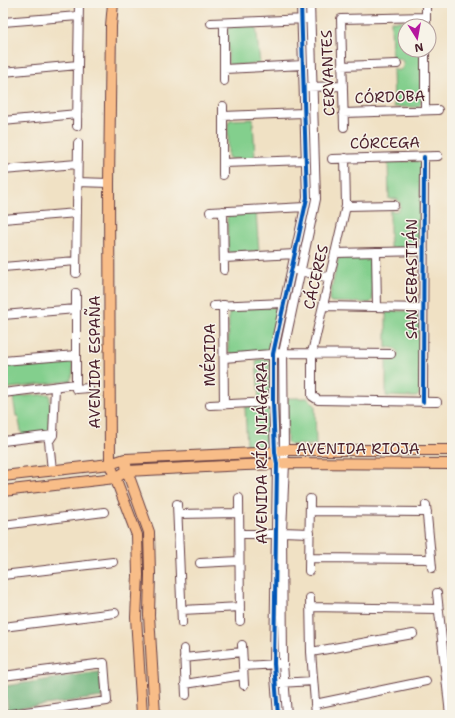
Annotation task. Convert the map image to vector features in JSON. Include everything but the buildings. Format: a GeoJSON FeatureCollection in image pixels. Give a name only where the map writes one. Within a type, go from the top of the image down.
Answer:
{"type":"FeatureCollection","features":[{"type":"Feature","properties":{"kind":"main road","name":"AVENIDA ESPAÑA"},"geometry":{"type":"LineString","coordinates":[[112,3],[109,183],[110,464],[137,535],[138,575],[136,617],[142,715]]}},
{"type":"Feature","properties":{"kind":"main road","name":"AVENIDA RIOJA"},"geometry":{"type":"LineString","coordinates":[[3,476],[110,464],[125,459],[279,451],[452,450]]}},
{"type":"Feature","properties":{"kind":"main road"},"geometry":{"type":"LineString","coordinates":[[245,453],[246,465]]}},
{"type":"Feature","properties":{"kind":"main road"},"geometry":{"type":"LineString","coordinates":[[218,455],[219,467]]}},
{"type":"Feature","properties":{"kind":"main road"},"geometry":{"type":"LineString","coordinates":[[125,459],[127,471],[149,532],[149,615],[156,715]]}},
{"type":"Feature","properties":{"kind":"main road","name":"AVENIDA RIOJA"},"geometry":{"type":"LineString","coordinates":[[3,491],[115,478],[127,471],[281,464],[452,464]]}},
{"type":"Feature","properties":{"kind":"main road"},"geometry":{"type":"LineString","coordinates":[[138,575],[150,574]]}},
{"type":"Feature","properties":{"kind":"street"},"geometry":{"type":"LineString","coordinates":[[77,126],[79,3]]}},
{"type":"Feature","properties":{"kind":"street","name":"AVENIDA RÍO NIÁGARA"},"geometry":{"type":"LineString","coordinates":[[278,715],[274,664],[281,464],[273,402],[273,354],[307,198],[301,3]]}},
{"type":"Feature","properties":{"kind":"street","name":"AVENIDA RÍO NIÁGARA"},"geometry":{"type":"LineString","coordinates":[[279,451],[283,353],[316,199],[310,3]]}},
{"type":"Feature","properties":{"kind":"street"},"geometry":{"type":"LineString","coordinates":[[426,3],[426,17]]}},
{"type":"Feature","properties":{"kind":"street"},"geometry":{"type":"LineString","coordinates":[[3,22],[78,16]]}},
{"type":"Feature","properties":{"kind":"street","name":"CERVANTES"},"geometry":{"type":"LineString","coordinates":[[344,127],[341,19],[426,17]]}},
{"type":"Feature","properties":{"kind":"street"},"geometry":{"type":"LineString","coordinates":[[211,24],[311,18]]}},
{"type":"Feature","properties":{"kind":"street"},"geometry":{"type":"LineString","coordinates":[[224,23],[224,81]]}},
{"type":"Feature","properties":{"kind":"street"},"geometry":{"type":"LineString","coordinates":[[425,58],[425,110]]}},
{"type":"Feature","properties":{"kind":"street"},"geometry":{"type":"LineString","coordinates":[[342,66],[397,64]]}},
{"type":"Feature","properties":{"kind":"street"},"geometry":{"type":"LineString","coordinates":[[3,72],[78,65]]}},
{"type":"Feature","properties":{"kind":"street"},"geometry":{"type":"LineString","coordinates":[[224,70],[303,65]]}},
{"type":"Feature","properties":{"kind":"street"},"geometry":{"type":"LineString","coordinates":[[304,87],[343,86]]}},
{"type":"Feature","properties":{"kind":"street"},"geometry":{"type":"LineString","coordinates":[[223,106],[223,174]]}},
{"type":"Feature","properties":{"kind":"street","name":"CÓRDOBA"},"geometry":{"type":"LineString","coordinates":[[343,113],[438,110]]}},
{"type":"Feature","properties":{"kind":"street"},"geometry":{"type":"LineString","coordinates":[[223,116],[304,113]]}},
{"type":"Feature","properties":{"kind":"street"},"geometry":{"type":"LineString","coordinates":[[3,121],[77,114]]}},
{"type":"Feature","properties":{"kind":"street"},"geometry":{"type":"LineString","coordinates":[[76,273],[78,143]]}},
{"type":"Feature","properties":{"kind":"street","name":"CÓRCEGA"},"geometry":{"type":"LineString","coordinates":[[332,159],[438,156]]}},
{"type":"Feature","properties":{"kind":"street","name":"SAN SEBASTIÁN"},"geometry":{"type":"LineString","coordinates":[[423,402],[424,157]]}},
{"type":"Feature","properties":{"kind":"street","name":"CÁCERES"},"geometry":{"type":"LineString","coordinates":[[345,158],[346,206],[312,354],[312,396],[318,400],[423,402]]}},
{"type":"Feature","properties":{"kind":"street"},"geometry":{"type":"LineString","coordinates":[[223,164],[306,160]]}},
{"type":"Feature","properties":{"kind":"street"},"geometry":{"type":"LineString","coordinates":[[3,170],[77,164]]}},
{"type":"Feature","properties":{"kind":"street"},"geometry":{"type":"LineString","coordinates":[[77,182],[109,183]]}},
{"type":"Feature","properties":{"kind":"street"},"geometry":{"type":"LineString","coordinates":[[346,206],[394,205]]}},
{"type":"Feature","properties":{"kind":"street"},"geometry":{"type":"LineString","coordinates":[[210,212],[305,207]]}},
{"type":"Feature","properties":{"kind":"street"},"geometry":{"type":"LineString","coordinates":[[223,211],[224,270]]}},
{"type":"Feature","properties":{"kind":"street"},"geometry":{"type":"LineString","coordinates":[[3,219],[77,213]]}},
{"type":"Feature","properties":{"kind":"street"},"geometry":{"type":"LineString","coordinates":[[335,253],[424,251]]}},
{"type":"Feature","properties":{"kind":"street"},"geometry":{"type":"LineString","coordinates":[[376,252],[377,307]]}},
{"type":"Feature","properties":{"kind":"street"},"geometry":{"type":"LineString","coordinates":[[224,258],[295,254]]}},
{"type":"Feature","properties":{"kind":"street"},"geometry":{"type":"LineString","coordinates":[[3,267],[76,261]]}},
{"type":"Feature","properties":{"kind":"street"},"geometry":{"type":"LineString","coordinates":[[292,269],[330,278]]}},
{"type":"Feature","properties":{"kind":"street"},"geometry":{"type":"LineString","coordinates":[[76,293],[76,389],[89,388]]}},
{"type":"Feature","properties":{"kind":"street"},"geometry":{"type":"LineString","coordinates":[[214,306],[284,303]]}},
{"type":"Feature","properties":{"kind":"street","name":"MÉRIDA"},"geometry":{"type":"LineString","coordinates":[[223,305],[224,404]]}},
{"type":"Feature","properties":{"kind":"street"},"geometry":{"type":"LineString","coordinates":[[323,306],[424,308]]}},
{"type":"Feature","properties":{"kind":"street"},"geometry":{"type":"LineString","coordinates":[[3,315],[76,309]]}},
{"type":"Feature","properties":{"kind":"street"},"geometry":{"type":"LineString","coordinates":[[224,358],[283,353],[391,354]]}},
{"type":"Feature","properties":{"kind":"street"},"geometry":{"type":"LineString","coordinates":[[3,361],[76,356]]}},
{"type":"Feature","properties":{"kind":"street"},"geometry":{"type":"LineString","coordinates":[[3,393],[76,384]]}},
{"type":"Feature","properties":{"kind":"street"},"geometry":{"type":"LineString","coordinates":[[52,470],[49,441],[53,435],[55,387]]}},
{"type":"Feature","properties":{"kind":"street"},"geometry":{"type":"LineString","coordinates":[[210,405],[273,402]]}},
{"type":"Feature","properties":{"kind":"street"},"geometry":{"type":"LineString","coordinates":[[423,402],[437,402]]}},
{"type":"Feature","properties":{"kind":"street"},"geometry":{"type":"LineString","coordinates":[[3,441],[53,435]]}},
{"type":"Feature","properties":{"kind":"street"},"geometry":{"type":"LineString","coordinates":[[239,498],[240,621]]}},
{"type":"Feature","properties":{"kind":"street"},"geometry":{"type":"LineString","coordinates":[[310,500],[310,570]]}},
{"type":"Feature","properties":{"kind":"street"},"geometry":{"type":"LineString","coordinates":[[177,504],[182,623]]}},
{"type":"Feature","properties":{"kind":"street"},"geometry":{"type":"LineString","coordinates":[[310,511],[427,509],[432,568]]}},
{"type":"Feature","properties":{"kind":"street"},"geometry":{"type":"LineString","coordinates":[[3,525],[104,512]]}},
{"type":"Feature","properties":{"kind":"street"},"geometry":{"type":"LineString","coordinates":[[178,514],[239,513]]}},
{"type":"Feature","properties":{"kind":"street"},"geometry":{"type":"LineString","coordinates":[[240,534],[310,532]]}},
{"type":"Feature","properties":{"kind":"street","name":"AVENIDA RÍO NIÁGARA"},"geometry":{"type":"LineString","coordinates":[[278,533],[283,664],[287,715]]}},
{"type":"Feature","properties":{"kind":"street"},"geometry":{"type":"LineString","coordinates":[[310,558],[431,559]]}},
{"type":"Feature","properties":{"kind":"street"},"geometry":{"type":"LineString","coordinates":[[200,563],[239,561]]}},
{"type":"Feature","properties":{"kind":"street"},"geometry":{"type":"LineString","coordinates":[[3,575],[113,562]]}},
{"type":"Feature","properties":{"kind":"street"},"geometry":{"type":"LineString","coordinates":[[437,593],[450,715]]}},
{"type":"Feature","properties":{"kind":"street"},"geometry":{"type":"LineString","coordinates":[[310,598],[311,652],[316,715]]}},
{"type":"Feature","properties":{"kind":"street"},"geometry":{"type":"LineString","coordinates":[[182,610],[240,607]]}},
{"type":"Feature","properties":{"kind":"street"},"geometry":{"type":"LineString","coordinates":[[310,607],[438,609]]}},
{"type":"Feature","properties":{"kind":"street"},"geometry":{"type":"LineString","coordinates":[[3,627],[115,613]]}},
{"type":"Feature","properties":{"kind":"street"},"geometry":{"type":"LineString","coordinates":[[311,652],[413,634]]}},
{"type":"Feature","properties":{"kind":"street"},"geometry":{"type":"LineString","coordinates":[[184,649],[186,695]]}},
{"type":"Feature","properties":{"kind":"street"},"geometry":{"type":"LineString","coordinates":[[184,658],[242,649],[244,685]]}},
{"type":"Feature","properties":{"kind":"street"},"geometry":{"type":"LineString","coordinates":[[3,676],[104,663],[107,701],[3,715]]}},
{"type":"Feature","properties":{"kind":"street"},"geometry":{"type":"LineString","coordinates":[[243,666],[283,664]]}},
{"type":"Feature","properties":{"kind":"street"},"geometry":{"type":"LineString","coordinates":[[185,684],[243,675]]}},
{"type":"Feature","properties":{"kind":"street"},"geometry":{"type":"LineString","coordinates":[[315,704],[426,681]]}},
{"type":"Feature","properties":{"kind":"street"},"geometry":{"type":"LineString","coordinates":[[275,683],[313,682]]}},
{"type":"Feature","properties":{"kind":"green space"},"geometry":{"type":"Polygon","coordinates":[[[391,21],[397,21],[397,58],[421,58],[421,104],[418,107],[394,107],[393,69],[401,70],[403,67],[403,62],[401,59],[392,60],[391,21]]]}},
{"type":"Feature","properties":{"kind":"green space"},"geometry":{"type":"Polygon","coordinates":[[[256,25],[260,64],[230,65],[228,63],[228,28],[230,26],[256,25]]]}},
{"type":"Feature","properties":{"kind":"green space"},"geometry":{"type":"Polygon","coordinates":[[[253,119],[255,158],[231,159],[228,157],[228,123],[230,120],[253,119]]]}},
{"type":"Feature","properties":{"kind":"green space"},"geometry":{"type":"Polygon","coordinates":[[[418,161],[421,164],[420,245],[417,247],[390,248],[390,210],[396,211],[400,209],[400,204],[397,199],[389,199],[388,162],[418,161]]]}},
{"type":"Feature","properties":{"kind":"green space"},"geometry":{"type":"Polygon","coordinates":[[[256,212],[259,251],[230,253],[228,251],[227,218],[230,214],[256,212]]]}},
{"type":"Feature","properties":{"kind":"green space"},"geometry":{"type":"Polygon","coordinates":[[[370,256],[372,258],[373,300],[370,303],[331,302],[329,300],[338,259],[341,257],[370,256]]]}},
{"type":"Feature","properties":{"kind":"green space"},"geometry":{"type":"Polygon","coordinates":[[[278,307],[279,310],[272,350],[269,352],[231,354],[228,350],[229,312],[232,309],[278,307]]]}},
{"type":"Feature","properties":{"kind":"green space"},"geometry":{"type":"Polygon","coordinates":[[[386,311],[417,311],[420,315],[419,395],[416,397],[386,396],[386,359],[390,361],[394,359],[398,355],[398,352],[394,348],[386,348],[386,311]]]}},
{"type":"Feature","properties":{"kind":"green space"},"geometry":{"type":"Polygon","coordinates":[[[70,359],[73,370],[70,381],[3,389],[3,366],[70,359]]]}},
{"type":"Feature","properties":{"kind":"green space"},"geometry":{"type":"Polygon","coordinates":[[[268,359],[270,362],[270,396],[267,398],[259,398],[256,360],[268,359]]]}},
{"type":"Feature","properties":{"kind":"green space"},"geometry":{"type":"Polygon","coordinates":[[[49,394],[50,430],[46,433],[22,436],[18,416],[16,416],[13,397],[49,394]]]}},
{"type":"Feature","properties":{"kind":"green space"},"geometry":{"type":"Polygon","coordinates":[[[287,398],[308,398],[315,405],[316,445],[290,445],[287,442],[287,398]]]}},
{"type":"Feature","properties":{"kind":"green space"},"geometry":{"type":"Polygon","coordinates":[[[266,406],[269,409],[269,442],[265,446],[247,447],[245,407],[266,406]]]}},
{"type":"Feature","properties":{"kind":"green space"},"geometry":{"type":"Polygon","coordinates":[[[99,672],[102,697],[8,710],[5,686],[99,672]]]}},
{"type":"Feature","properties":{"kind":"cycle path"},"geometry":{"type":"LineString","coordinates":[[278,715],[274,664],[277,464],[275,452],[273,402],[273,354],[307,198],[301,3]]}},
{"type":"Feature","properties":{"kind":"cycle path"},"geometry":{"type":"LineString","coordinates":[[423,402],[424,157]]}}]}
